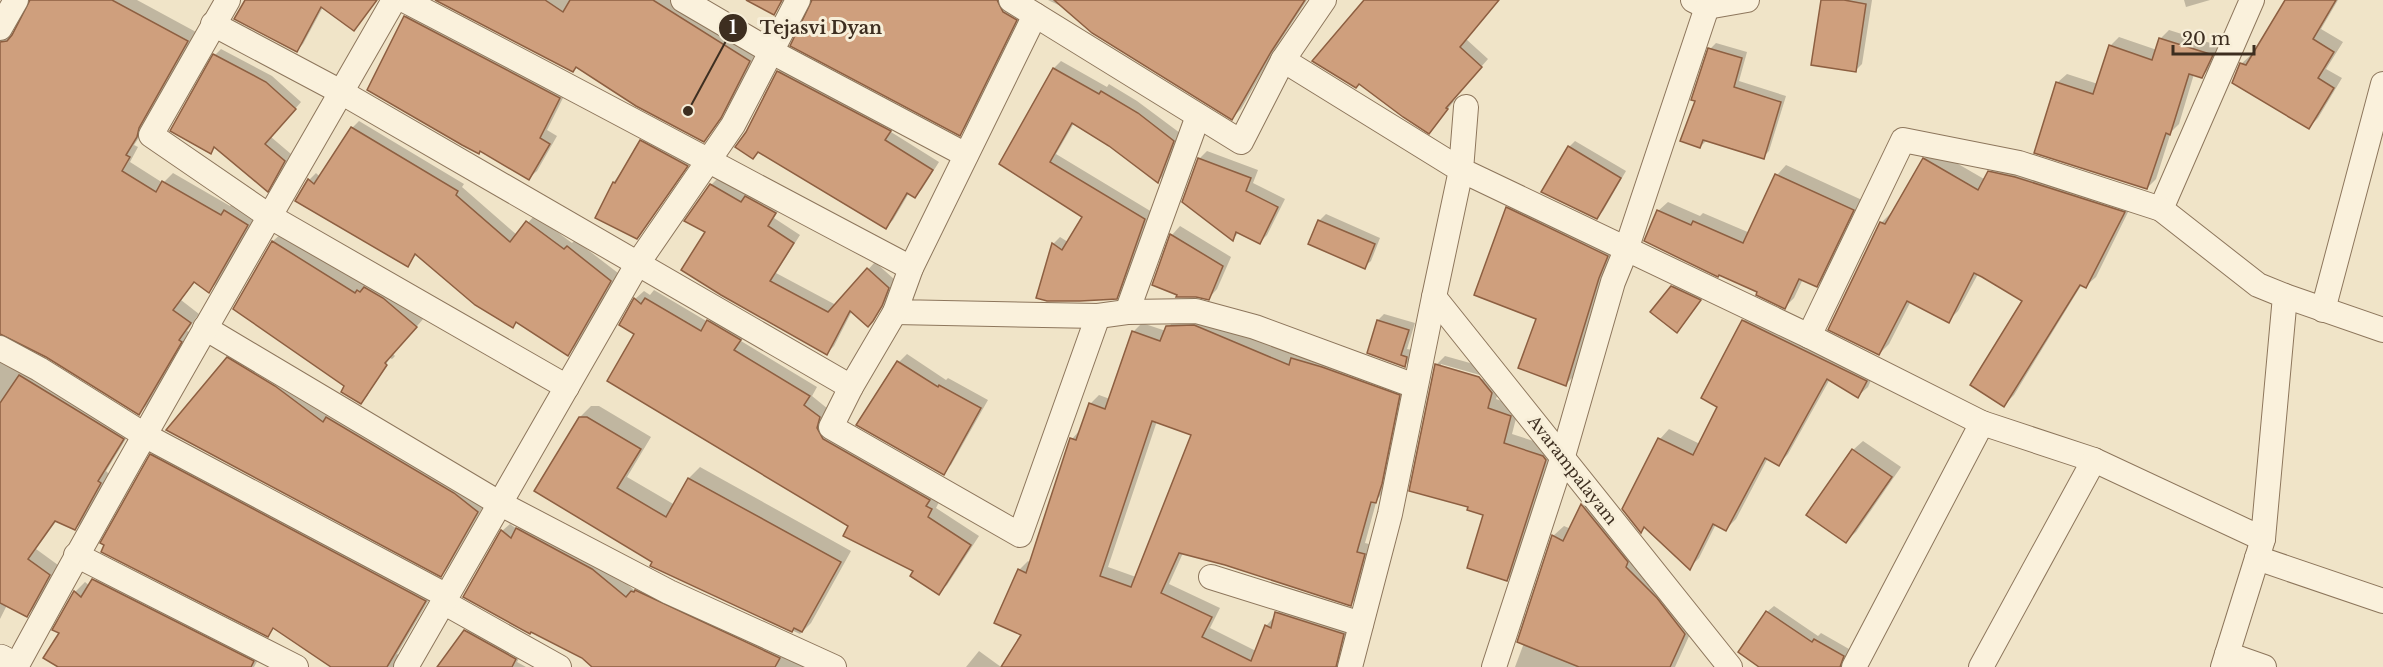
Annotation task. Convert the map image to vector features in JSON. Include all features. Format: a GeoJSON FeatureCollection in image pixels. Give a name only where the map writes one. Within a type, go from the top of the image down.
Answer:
{"type":"FeatureCollection","features":[{"type":"Feature","properties":{"kind":"street"},"geometry":{"type":"LineString","coordinates":[[0,28],[16,0]]}},
{"type":"Feature","properties":{"kind":"street"},"geometry":{"type":"LineString","coordinates":[[228,0],[152,135],[269,216],[567,387]]}},
{"type":"Feature","properties":{"kind":"street"},"geometry":{"type":"LineString","coordinates":[[16,667],[76,555],[394,0]]}},
{"type":"Feature","properties":{"kind":"street"},"geometry":{"type":"LineString","coordinates":[[404,0],[655,130],[911,268]]}},
{"type":"Feature","properties":{"kind":"street"},"geometry":{"type":"LineString","coordinates":[[683,0],[772,52],[966,155]]}},
{"type":"Feature","properties":{"kind":"street"},"geometry":{"type":"LineString","coordinates":[[406,667],[638,263],[733,125],[798,0]]}},
{"type":"Feature","properties":{"kind":"street"},"geometry":{"type":"LineString","coordinates":[[1011,0],[1241,142],[1283,60],[1324,0]]}},
{"type":"Feature","properties":{"kind":"street"},"geometry":{"type":"LineString","coordinates":[[1494,667],[1563,456],[1613,282],[1626,250],[1700,3],[1747,0]]}},
{"type":"Feature","properties":{"kind":"street"},"geometry":{"type":"LineString","coordinates":[[2161,209],[2252,0]]}},
{"type":"Feature","properties":{"kind":"street"},"geometry":{"type":"LineString","coordinates":[[1035,15],[911,268],[895,312],[851,387],[831,427],[1020,535],[1098,316]]}},
{"type":"Feature","properties":{"kind":"street"},"geometry":{"type":"LineString","coordinates":[[213,24],[341,92],[851,387]]}},
{"type":"Feature","properties":{"kind":"street"},"geometry":{"type":"LineString","coordinates":[[1283,60],[1461,170],[1809,336],[1982,423],[2094,460],[2260,549],[2383,601]]}},
{"type":"Feature","properties":{"kind":"street"},"geometry":{"type":"LineString","coordinates":[[2323,309],[2383,84]]}},
{"type":"Feature","properties":{"kind":"street"},"geometry":{"type":"LineString","coordinates":[[1350,667],[1390,514],[1461,170],[1466,107]]}},
{"type":"Feature","properties":{"kind":"street"},"geometry":{"type":"LineString","coordinates":[[1126,312],[1198,116]]}},
{"type":"Feature","properties":{"kind":"street"},"geometry":{"type":"LineString","coordinates":[[1809,336],[1903,141],[2019,163],[2161,209],[2258,285],[2383,330]]}},
{"type":"Feature","properties":{"kind":"street"},"geometry":{"type":"LineString","coordinates":[[2264,667],[2225,661],[2260,549],[2285,296]]}},
{"type":"Feature","properties":{"kind":"street","name":"Avarampalayam"},"geometry":{"type":"LineString","coordinates":[[1434,297],[1730,667]]}},
{"type":"Feature","properties":{"kind":"street"},"geometry":{"type":"LineString","coordinates":[[895,312],[1098,316],[1126,312],[1196,311],[1255,327],[1415,386]]}},
{"type":"Feature","properties":{"kind":"street"},"geometry":{"type":"LineString","coordinates":[[206,328],[500,503],[797,659],[834,667]]}},
{"type":"Feature","properties":{"kind":"street"},"geometry":{"type":"LineString","coordinates":[[0,348],[39,369],[146,436],[445,599],[559,667]]}},
{"type":"Feature","properties":{"kind":"street"},"geometry":{"type":"LineString","coordinates":[[1854,667],[1982,423]]}},
{"type":"Feature","properties":{"kind":"street"},"geometry":{"type":"LineString","coordinates":[[1981,667],[2094,460]]}},
{"type":"Feature","properties":{"kind":"street"},"geometry":{"type":"LineString","coordinates":[[76,555],[296,667]]}},
{"type":"Feature","properties":{"kind":"street"},"geometry":{"type":"LineString","coordinates":[[1211,577],[1361,624]]}},
{"type":"Feature","properties":{"kind":"street"},"geometry":{"type":"LineString","coordinates":[[1702,667],[1711,645]]}},
{"type":"Feature","properties":{"kind":"street"},"geometry":{"type":"LineString","coordinates":[[0,661],[11,667]]}},
{"type":"Feature","properties":{"kind":"building"},"geometry":{"type":"Polygon","coordinates":[[[30,0],[112,0],[188,41],[139,128],[137,137],[126,155],[130,157],[122,171],[156,192],[162,181],[221,215],[224,210],[248,225],[209,293],[194,282],[173,310],[191,323],[179,340],[182,342],[139,415],[46,357],[0,334],[0,42],[7,41],[12,35],[30,0]]]}},
{"type":"Feature","properties":{"kind":"building"},"geometry":{"type":"Polygon","coordinates":[[[245,0],[377,0],[354,31],[321,7],[297,52],[234,19],[245,0]]]}},
{"type":"Feature","properties":{"kind":"building"},"geometry":{"type":"Polygon","coordinates":[[[435,0],[545,0],[563,12],[570,0],[653,0],[750,61],[721,118],[704,142],[636,106],[576,67],[573,72],[435,0]]]}},
{"type":"Feature","properties":{"kind":"building"},"geometry":{"type":"Polygon","coordinates":[[[746,0],[782,0],[774,15],[746,0]]]}},
{"type":"Feature","properties":{"kind":"building"},"geometry":{"type":"Polygon","coordinates":[[[812,0],[997,0],[1003,12],[1017,20],[960,136],[790,46],[812,0]]]}},
{"type":"Feature","properties":{"kind":"building"},"geometry":{"type":"Polygon","coordinates":[[[1054,0],[1305,0],[1271,52],[1232,120],[1092,33],[1054,0]]]}},
{"type":"Feature","properties":{"kind":"building"},"geometry":{"type":"Polygon","coordinates":[[[1364,0],[1499,0],[1460,47],[1482,67],[1446,108],[1448,109],[1429,134],[1359,84],[1356,88],[1312,61],[1364,0]]]}},
{"type":"Feature","properties":{"kind":"building"},"geometry":{"type":"Polygon","coordinates":[[[1821,0],[1844,0],[1866,4],[1856,72],[1811,65],[1821,0]]]}},
{"type":"Feature","properties":{"kind":"building"},"geometry":{"type":"Polygon","coordinates":[[[2285,0],[2336,0],[2313,39],[2334,52],[2318,78],[2334,88],[2309,129],[2232,83],[2240,63],[2246,65],[2285,0]]]}},
{"type":"Feature","properties":{"kind":"building"},"geometry":{"type":"Polygon","coordinates":[[[404,16],[560,98],[540,138],[550,144],[529,180],[480,151],[479,154],[462,145],[367,90],[404,16]]]}},
{"type":"Feature","properties":{"kind":"building"},"geometry":{"type":"Polygon","coordinates":[[[2159,38],[2213,55],[2202,78],[2189,74],[2170,135],[2166,133],[2147,189],[2034,153],[2056,82],[2093,94],[2109,45],[2152,60],[2159,38]]]}},
{"type":"Feature","properties":{"kind":"building"},"geometry":{"type":"Polygon","coordinates":[[[1708,48],[1742,58],[1734,87],[1781,102],[1764,159],[1703,140],[1700,148],[1680,141],[1695,101],[1691,100],[1708,48]]]}},
{"type":"Feature","properties":{"kind":"building"},"geometry":{"type":"Polygon","coordinates":[[[213,54],[266,82],[296,109],[265,144],[285,161],[268,192],[214,147],[211,154],[170,131],[213,54]]]}},
{"type":"Feature","properties":{"kind":"building"},"geometry":{"type":"Polygon","coordinates":[[[1053,68],[1099,94],[1101,91],[1138,113],[1174,141],[1158,183],[1109,146],[1072,123],[1050,162],[1145,219],[1117,299],[1047,301],[1036,298],[1052,243],[1062,250],[1082,217],[999,164],[1053,68]]]}},
{"type":"Feature","properties":{"kind":"building"},"geometry":{"type":"Polygon","coordinates":[[[777,71],[891,131],[885,140],[933,170],[915,198],[907,193],[886,229],[758,152],[753,159],[735,147],[746,132],[777,71]]]}},
{"type":"Feature","properties":{"kind":"building"},"geometry":{"type":"Polygon","coordinates":[[[351,127],[458,191],[456,195],[510,242],[526,221],[564,249],[567,246],[611,281],[568,356],[516,322],[513,328],[475,305],[415,254],[408,267],[295,201],[308,179],[314,184],[351,127]]]}},
{"type":"Feature","properties":{"kind":"building"},"geometry":{"type":"Polygon","coordinates":[[[640,140],[688,166],[637,239],[595,218],[613,182],[615,183],[640,140]]]}},
{"type":"Feature","properties":{"kind":"building"},"geometry":{"type":"Polygon","coordinates":[[[1568,146],[1621,178],[1597,219],[1541,192],[1568,146]]]}},
{"type":"Feature","properties":{"kind":"building"},"geometry":{"type":"Polygon","coordinates":[[[1198,158],[1251,178],[1246,191],[1278,207],[1260,244],[1236,232],[1233,241],[1182,202],[1198,158]]]}},
{"type":"Feature","properties":{"kind":"building"},"geometry":{"type":"Polygon","coordinates":[[[1923,158],[1978,190],[1988,171],[2015,177],[2125,212],[2086,288],[2080,285],[2004,407],[1970,385],[2022,301],[1974,273],[1949,323],[1907,301],[1879,355],[1828,330],[1880,222],[1885,224],[1923,158]]]}},
{"type":"Feature","properties":{"kind":"building"},"geometry":{"type":"Polygon","coordinates":[[[1775,174],[1854,210],[1817,287],[1799,279],[1785,309],[1756,295],[1757,292],[1719,275],[1718,277],[1644,241],[1657,210],[1691,225],[1693,221],[1743,243],[1775,174]]]}},
{"type":"Feature","properties":{"kind":"building"},"geometry":{"type":"Polygon","coordinates":[[[710,184],[741,202],[745,196],[776,213],[768,226],[794,243],[770,281],[828,312],[867,268],[889,288],[882,306],[868,327],[850,311],[827,355],[681,270],[705,232],[684,221],[710,184]]]}},
{"type":"Feature","properties":{"kind":"building"},"geometry":{"type":"Polygon","coordinates":[[[1506,207],[1608,256],[1599,278],[1566,386],[1518,368],[1536,319],[1474,295],[1506,207]]]}},
{"type":"Feature","properties":{"kind":"building"},"geometry":{"type":"Polygon","coordinates":[[[1318,220],[1375,244],[1365,269],[1308,244],[1318,220]]]}},
{"type":"Feature","properties":{"kind":"building"},"geometry":{"type":"Polygon","coordinates":[[[1170,234],[1223,266],[1209,300],[1196,297],[1176,297],[1177,295],[1152,285],[1170,234]]]}},
{"type":"Feature","properties":{"kind":"building"},"geometry":{"type":"Polygon","coordinates":[[[272,241],[355,293],[357,290],[360,292],[364,287],[383,298],[417,327],[385,363],[387,365],[361,404],[341,392],[344,386],[233,309],[272,241]]]}},
{"type":"Feature","properties":{"kind":"building"},"geometry":{"type":"Polygon","coordinates":[[[1671,286],[1701,300],[1677,333],[1650,312],[1671,286]]]}},
{"type":"Feature","properties":{"kind":"building"},"geometry":{"type":"Polygon","coordinates":[[[634,298],[641,304],[645,298],[701,331],[707,320],[741,340],[734,350],[810,396],[804,405],[820,417],[817,428],[823,439],[930,500],[926,506],[932,509],[928,517],[971,545],[939,595],[910,576],[913,571],[843,536],[848,526],[607,381],[634,334],[619,325],[634,298]]]}},
{"type":"Feature","properties":{"kind":"building"},"geometry":{"type":"Polygon","coordinates":[[[1377,320],[1409,330],[1401,355],[1407,357],[1405,367],[1367,353],[1377,320]]]}},
{"type":"Feature","properties":{"kind":"building"},"geometry":{"type":"Polygon","coordinates":[[[1742,320],[1867,381],[1858,398],[1827,379],[1779,466],[1765,458],[1726,531],[1713,524],[1690,570],[1644,527],[1641,533],[1622,509],[1658,438],[1693,455],[1717,407],[1701,398],[1742,320]]]}},
{"type":"Feature","properties":{"kind":"building"},"geometry":{"type":"Polygon","coordinates":[[[1194,325],[1289,365],[1291,358],[1400,395],[1382,484],[1376,503],[1371,502],[1357,552],[1365,554],[1351,606],[1225,565],[1179,553],[1161,593],[1212,617],[1202,637],[1251,661],[1265,625],[1271,628],[1275,612],[1344,634],[1336,667],[1001,667],[1021,635],[994,623],[1018,569],[1026,573],[1070,438],[1076,440],[1089,403],[1105,409],[1132,331],[1160,341],[1166,326],[1194,325]],[[1152,421],[1100,576],[1131,587],[1191,435],[1152,421]]]}},
{"type":"Feature","properties":{"kind":"building"},"geometry":{"type":"Polygon","coordinates":[[[227,357],[275,386],[323,422],[326,417],[454,493],[478,512],[441,577],[166,430],[227,357]]]}},
{"type":"Feature","properties":{"kind":"building"},"geometry":{"type":"Polygon","coordinates":[[[897,361],[938,387],[939,385],[981,408],[944,475],[856,425],[897,361]]]}},
{"type":"Feature","properties":{"kind":"building"},"geometry":{"type":"Polygon","coordinates":[[[1435,364],[1479,377],[1492,393],[1488,408],[1511,416],[1504,443],[1543,456],[1546,460],[1507,581],[1467,568],[1483,515],[1467,510],[1468,507],[1409,491],[1435,364]]]}},
{"type":"Feature","properties":{"kind":"building"},"geometry":{"type":"Polygon","coordinates":[[[19,375],[124,439],[98,481],[101,483],[75,530],[55,521],[28,559],[50,575],[27,617],[0,603],[0,403],[19,375]]]}},
{"type":"Feature","properties":{"kind":"building"},"geometry":{"type":"Polygon","coordinates":[[[579,417],[587,417],[641,449],[617,488],[666,517],[688,478],[841,562],[802,632],[794,628],[792,632],[650,566],[652,562],[534,491],[579,417]]]}},
{"type":"Feature","properties":{"kind":"building"},"geometry":{"type":"Polygon","coordinates":[[[1852,449],[1892,477],[1846,543],[1806,515],[1852,449]]]}},
{"type":"Feature","properties":{"kind":"building"},"geometry":{"type":"Polygon","coordinates":[[[150,454],[426,601],[387,667],[331,667],[273,628],[268,637],[101,552],[104,545],[100,543],[150,454]]]}},
{"type":"Feature","properties":{"kind":"building"},"geometry":{"type":"Polygon","coordinates":[[[1581,504],[1628,562],[1626,567],[1657,598],[1685,634],[1670,667],[1579,667],[1517,642],[1552,535],[1563,541],[1581,504]]]}},
{"type":"Feature","properties":{"kind":"building"},"geometry":{"type":"Polygon","coordinates":[[[516,528],[592,569],[626,597],[635,590],[780,658],[775,667],[592,667],[582,658],[531,632],[530,634],[463,597],[501,530],[511,538],[516,528]]]}},
{"type":"Feature","properties":{"kind":"building"},"geometry":{"type":"Polygon","coordinates":[[[92,579],[254,661],[251,667],[58,667],[43,658],[59,633],[52,630],[74,591],[81,597],[92,579]]]}},
{"type":"Feature","properties":{"kind":"building"},"geometry":{"type":"Polygon","coordinates":[[[1766,611],[1812,642],[1814,639],[1844,656],[1840,667],[1759,667],[1738,652],[1766,611]]]}},
{"type":"Feature","properties":{"kind":"building"},"geometry":{"type":"Polygon","coordinates":[[[464,630],[516,659],[512,667],[437,667],[464,630]]]}},
{"type":"Feature","properties":{"kind":"place","name":"Tejasvi Dyan"},"geometry":{"type":"Point","coordinates":[688,111]}}]}
